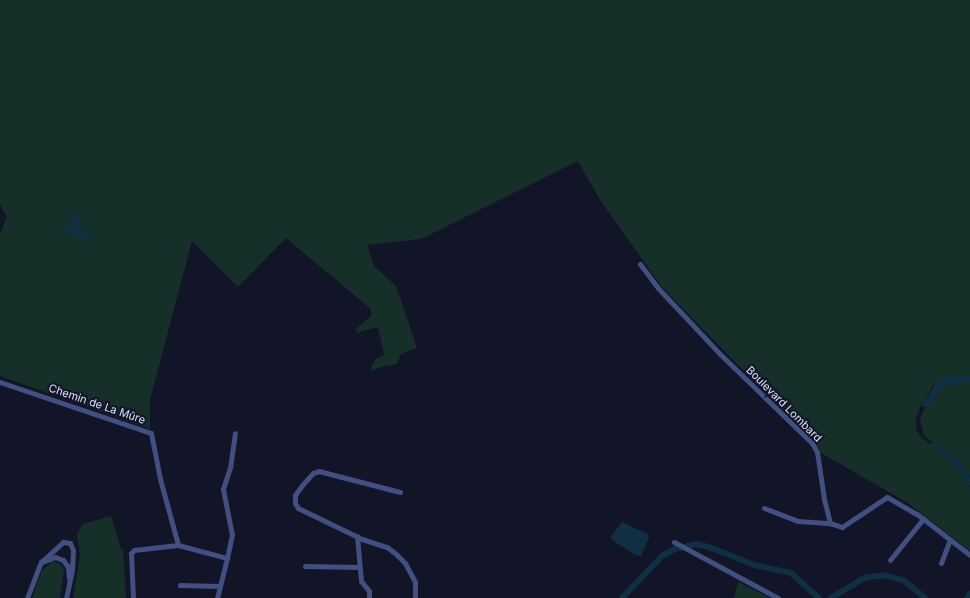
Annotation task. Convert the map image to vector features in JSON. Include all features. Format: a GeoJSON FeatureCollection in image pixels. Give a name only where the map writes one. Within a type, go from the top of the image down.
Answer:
{"type":"FeatureCollection","features":[{"type":"Feature","properties":{"kind":"street","name":"Boulevard Lombard"},"geometry":{"type":"LineString","coordinates":[[640,264],[658,288],[719,353],[812,443],[817,452],[824,498],[830,523]]}},
{"type":"Feature","properties":{"kind":"street","name":"Chemin de La Mûre"},"geometry":{"type":"LineString","coordinates":[[0,382],[151,433],[160,479],[178,545]]}},
{"type":"Feature","properties":{"kind":"street"},"geometry":{"type":"LineString","coordinates":[[217,598],[232,535],[223,489],[230,468],[235,433]]}},
{"type":"Feature","properties":{"kind":"street"},"geometry":{"type":"LineString","coordinates":[[400,492],[319,472],[313,473],[295,495],[294,503],[298,508],[357,536],[387,547],[396,554],[406,563],[415,582],[415,598]]}},
{"type":"Feature","properties":{"kind":"street"},"geometry":{"type":"LineString","coordinates":[[764,508],[798,521],[830,523],[842,527],[887,497],[895,499],[970,555]]}},
{"type":"Feature","properties":{"kind":"street"},"geometry":{"type":"LineString","coordinates":[[890,560],[923,519]]}},
{"type":"Feature","properties":{"kind":"street"},"geometry":{"type":"LineString","coordinates":[[357,536],[360,581],[369,591],[369,598]]}},
{"type":"Feature","properties":{"kind":"street"},"geometry":{"type":"LineString","coordinates":[[941,562],[950,540]]}},
{"type":"Feature","properties":{"kind":"street"},"geometry":{"type":"LineString","coordinates":[[27,598],[41,562],[63,542],[70,543],[73,550],[70,583],[66,598]]}},
{"type":"Feature","properties":{"kind":"street"},"geometry":{"type":"LineString","coordinates":[[674,542],[778,598]]}},
{"type":"Feature","properties":{"kind":"street"},"geometry":{"type":"LineString","coordinates":[[133,598],[130,553],[134,550],[178,545],[227,558]]}},
{"type":"Feature","properties":{"kind":"street"},"geometry":{"type":"LineString","coordinates":[[41,562],[55,557],[63,560],[68,567],[70,583]]}},
{"type":"Feature","properties":{"kind":"street"},"geometry":{"type":"LineString","coordinates":[[305,566],[359,567]]}},
{"type":"Feature","properties":{"kind":"street"},"geometry":{"type":"LineString","coordinates":[[180,585],[220,586]]}},
{"type":"Feature","properties":{"kind":"green space"},"geometry":{"type":"Polygon","coordinates":[[[0,0],[970,0],[970,375],[933,386],[921,405],[916,418],[916,429],[921,437],[952,461],[970,487],[970,551],[908,503],[821,453],[819,448],[662,287],[600,200],[578,161],[421,239],[367,245],[374,266],[396,286],[417,348],[401,354],[397,364],[381,367],[372,371],[371,367],[376,359],[384,355],[378,327],[356,333],[357,328],[371,316],[371,309],[286,238],[238,287],[192,241],[150,400],[150,429],[0,376],[0,235],[7,216],[0,205],[0,0]]]}},
{"type":"Feature","properties":{"kind":"green space"},"geometry":{"type":"Polygon","coordinates":[[[970,381],[970,478],[958,460],[924,436],[920,420],[923,411],[945,385],[970,381]]]}},
{"type":"Feature","properties":{"kind":"green space"},"geometry":{"type":"Polygon","coordinates":[[[111,516],[121,549],[123,549],[126,598],[73,598],[80,556],[77,535],[80,528],[84,524],[111,516]]]}},
{"type":"Feature","properties":{"kind":"green space"},"geometry":{"type":"Polygon","coordinates":[[[53,561],[60,564],[64,569],[60,598],[32,598],[42,570],[53,561]]]}},
{"type":"Feature","properties":{"kind":"green space"},"geometry":{"type":"Polygon","coordinates":[[[738,582],[771,598],[734,598],[738,582]]]}},
{"type":"Feature","properties":{"kind":"water"},"geometry":{"type":"Polygon","coordinates":[[[70,212],[73,212],[76,216],[82,216],[80,229],[92,236],[87,241],[61,230],[64,226],[69,227],[74,224],[70,212]]]}},
{"type":"Feature","properties":{"kind":"water"},"geometry":{"type":"Polygon","coordinates":[[[970,375],[970,381],[945,385],[927,408],[921,405],[939,380],[950,376],[970,375]]]}},
{"type":"Feature","properties":{"kind":"water"},"geometry":{"type":"Polygon","coordinates":[[[932,442],[958,460],[970,478],[970,487],[952,461],[930,445],[932,442]]]}},
{"type":"Feature","properties":{"kind":"water"},"geometry":{"type":"Polygon","coordinates":[[[622,522],[648,534],[649,538],[641,556],[635,555],[612,540],[611,536],[622,522]]]}},
{"type":"Feature","properties":{"kind":"waterway"},"geometry":{"type":"LineString","coordinates":[[622,598],[662,556],[675,549],[696,544],[709,547],[754,565],[791,573],[819,598]]}},
{"type":"Feature","properties":{"kind":"waterway"},"geometry":{"type":"LineString","coordinates":[[831,598],[864,578],[883,575],[903,580],[925,598]]}},
{"type":"Feature","properties":{"kind":"waterway"},"geometry":{"type":"LineString","coordinates":[[967,598],[970,594]]}}]}
